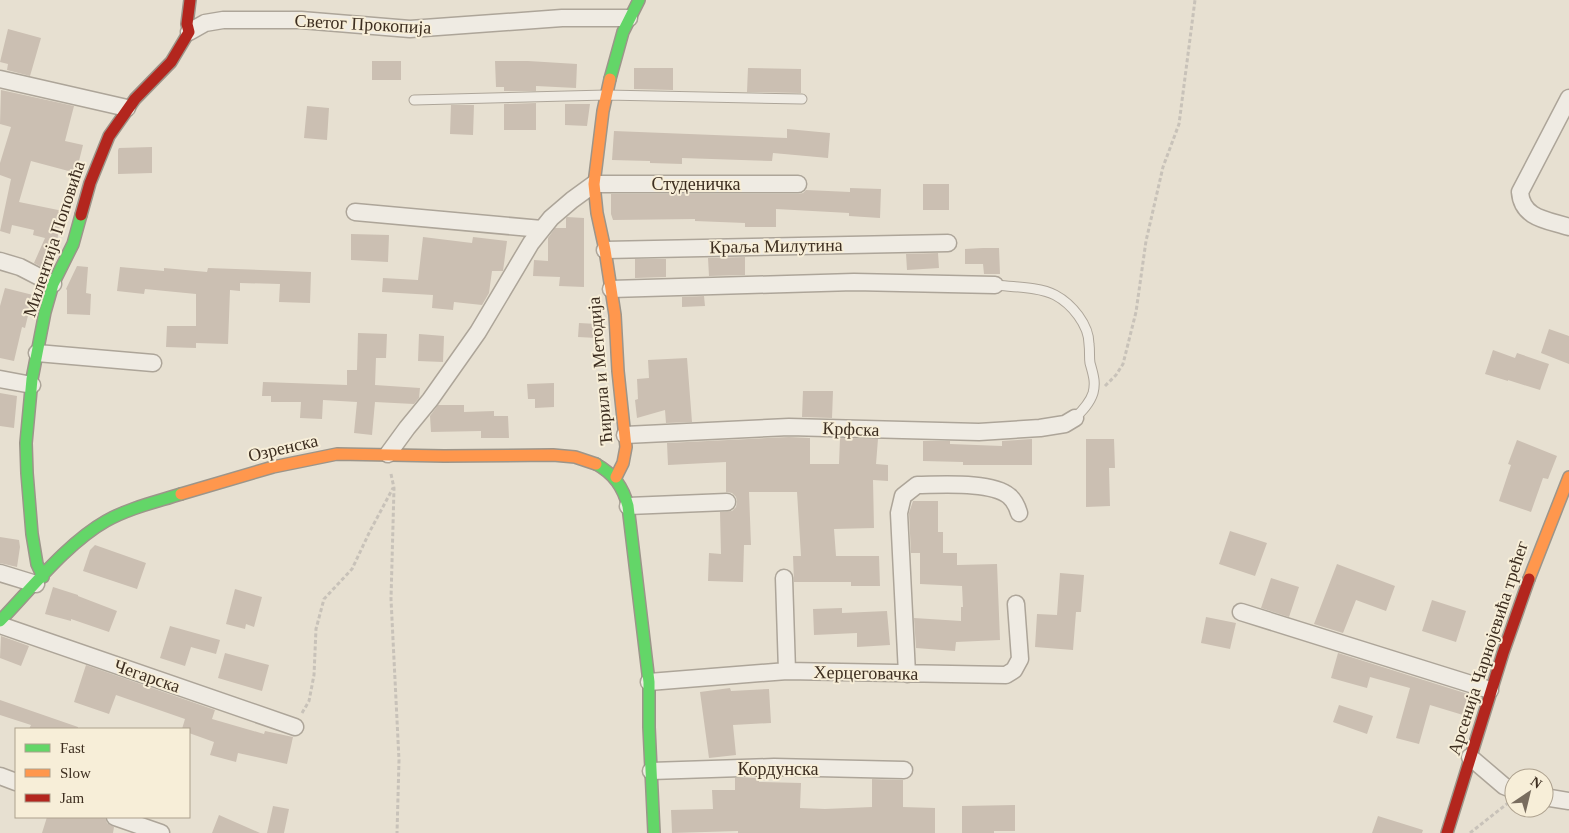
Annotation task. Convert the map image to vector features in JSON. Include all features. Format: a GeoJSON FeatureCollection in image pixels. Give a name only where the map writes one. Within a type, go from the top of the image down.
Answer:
{"type":"FeatureCollection","features":[{"type":"Feature","properties":{"kind":"street"},"geometry":{"type":"LineString","coordinates":[[189,32],[187,24],[190,0]]}},
{"type":"Feature","properties":{"kind":"street","name":"Ћирила и Методија"},"geometry":{"type":"LineString","coordinates":[[616,477],[625,455],[626,447],[618,370],[615,315],[605,250],[596,213],[594,184],[606,95],[619,43],[639,0]]}},
{"type":"Feature","properties":{"kind":"street","name":"Светог Прокопија"},"geometry":{"type":"LineString","coordinates":[[189,32],[205,23],[223,20],[301,20],[410,29],[562,18],[629,18]]}},
{"type":"Feature","properties":{"kind":"street","name":"Милентија Поповића"},"geometry":{"type":"LineString","coordinates":[[39,580],[32,534],[26,443],[32,385],[45,312],[53,284],[73,244],[90,183],[100,156],[117,123],[128,108],[170,62],[189,32]]}},
{"type":"Feature","properties":{"kind":"street"},"geometry":{"type":"LineString","coordinates":[[0,79],[128,108]]}},
{"type":"Feature","properties":{"kind":"street"},"geometry":{"type":"LineString","coordinates":[[1569,98],[1520,192],[1521,200],[1531,215],[1569,227]]}},
{"type":"Feature","properties":{"kind":"street"},"geometry":{"type":"LineString","coordinates":[[388,454],[430,400],[478,332],[530,243],[564,206],[594,184]]}},
{"type":"Feature","properties":{"kind":"street","name":"Студеничка"},"geometry":{"type":"LineString","coordinates":[[594,184],[798,184]]}},
{"type":"Feature","properties":{"kind":"street"},"geometry":{"type":"LineString","coordinates":[[354,212],[542,230]]}},
{"type":"Feature","properties":{"kind":"street","name":"Краља Милутина"},"geometry":{"type":"LineString","coordinates":[[605,250],[948,243]]}},
{"type":"Feature","properties":{"kind":"street"},"geometry":{"type":"LineString","coordinates":[[0,261],[20,267],[53,284]]}},
{"type":"Feature","properties":{"kind":"street"},"geometry":{"type":"LineString","coordinates":[[611,289],[854,282],[995,285]]}},
{"type":"Feature","properties":{"kind":"street"},"geometry":{"type":"LineString","coordinates":[[37,353],[153,363]]}},
{"type":"Feature","properties":{"kind":"street"},"geometry":{"type":"LineString","coordinates":[[0,379],[32,385]]}},
{"type":"Feature","properties":{"kind":"street","name":"Крфска"},"geometry":{"type":"LineString","coordinates":[[625,435],[789,428],[979,432],[1040,428],[1065,424],[1075,418]]}},
{"type":"Feature","properties":{"kind":"street","name":"Озренска"},"geometry":{"type":"LineString","coordinates":[[0,623],[39,580],[84,537],[112,518],[238,476],[313,456],[388,454],[573,458],[595,463],[616,477]]}},
{"type":"Feature","properties":{"kind":"street"},"geometry":{"type":"LineString","coordinates":[[616,477],[628,506],[649,682],[648,727],[654,833]]}},
{"type":"Feature","properties":{"kind":"street","name":"Арсенија Чарнојевића трећег"},"geometry":{"type":"LineString","coordinates":[[1447,833],[1490,690],[1539,549],[1569,477]]}},
{"type":"Feature","properties":{"kind":"street"},"geometry":{"type":"LineString","coordinates":[[907,674],[900,513],[903,496],[917,485],[968,485],[1004,492],[1014,501],[1019,512]]}},
{"type":"Feature","properties":{"kind":"street"},"geometry":{"type":"LineString","coordinates":[[628,506],[727,502]]}},
{"type":"Feature","properties":{"kind":"street"},"geometry":{"type":"LineString","coordinates":[[0,572],[39,580]]}},
{"type":"Feature","properties":{"kind":"street"},"geometry":{"type":"LineString","coordinates":[[784,578],[787,671]]}},
{"type":"Feature","properties":{"kind":"street","name":"Херцеговачка"},"geometry":{"type":"LineString","coordinates":[[649,682],[787,671],[1006,675],[1014,670],[1020,660],[1016,604]]}},
{"type":"Feature","properties":{"kind":"street"},"geometry":{"type":"LineString","coordinates":[[1241,612],[1490,690]]}},
{"type":"Feature","properties":{"kind":"street","name":"Чегарска"},"geometry":{"type":"LineString","coordinates":[[0,623],[295,727]]}},
{"type":"Feature","properties":{"kind":"street"},"geometry":{"type":"LineString","coordinates":[[1470,757],[1504,786]]}},
{"type":"Feature","properties":{"kind":"street","name":"Кордунска"},"geometry":{"type":"LineString","coordinates":[[651,771],[774,768],[904,770]]}},
{"type":"Feature","properties":{"kind":"street"},"geometry":{"type":"LineString","coordinates":[[0,776],[15,782]]}},
{"type":"Feature","properties":{"kind":"street"},"geometry":{"type":"LineString","coordinates":[[1554,798],[1569,800]]}},
{"type":"Feature","properties":{"kind":"street"},"geometry":{"type":"LineString","coordinates":[[118,818],[161,833]]}},
{"type":"Feature","properties":{"kind":"lane"},"geometry":{"type":"LineString","coordinates":[[414,100],[606,95],[802,98]]}},
{"type":"Feature","properties":{"kind":"lane"},"geometry":{"type":"LineString","coordinates":[[995,285],[1047,292],[1055,295],[1080,318],[1089,343],[1089,356],[1094,374],[1094,391],[1089,401],[1075,418]]}},
{"type":"Feature","properties":{"kind":"path"},"geometry":{"type":"LineString","coordinates":[[1094,391],[1110,382],[1123,364],[1127,353],[1136,312],[1146,241],[1162,167],[1178,124],[1195,0]]}},
{"type":"Feature","properties":{"kind":"path"},"geometry":{"type":"LineString","coordinates":[[388,454],[394,488],[391,599],[399,760],[397,833]]}},
{"type":"Feature","properties":{"kind":"path"},"geometry":{"type":"LineString","coordinates":[[295,727],[308,701],[314,675],[316,629],[324,599],[352,570],[370,530],[394,488]]}},
{"type":"Feature","properties":{"kind":"path"},"geometry":{"type":"LineString","coordinates":[[1470,833],[1504,806]]}},
{"type":"Feature","properties":{"kind":"building"},"geometry":{"type":"Polygon","coordinates":[[[8,29],[41,38],[30,76],[7,70],[8,64],[0,62],[8,29]]]}},
{"type":"Feature","properties":{"kind":"building"},"geometry":{"type":"Polygon","coordinates":[[[372,61],[401,61],[401,80],[372,80],[372,61]]]}},
{"type":"Feature","properties":{"kind":"building"},"geometry":{"type":"Polygon","coordinates":[[[495,61],[577,64],[576,88],[536,86],[536,91],[504,91],[504,87],[496,87],[495,61]]]}},
{"type":"Feature","properties":{"kind":"building"},"geometry":{"type":"Polygon","coordinates":[[[634,68],[673,68],[673,90],[634,89],[634,68]]]}},
{"type":"Feature","properties":{"kind":"building"},"geometry":{"type":"Polygon","coordinates":[[[748,68],[801,69],[801,93],[747,92],[748,68]]]}},
{"type":"Feature","properties":{"kind":"building"},"geometry":{"type":"Polygon","coordinates":[[[1,90],[74,106],[65,141],[83,145],[76,173],[31,161],[19,202],[63,211],[55,250],[45,269],[34,263],[45,238],[33,235],[34,230],[12,225],[10,234],[0,231],[11,179],[0,175],[0,163],[11,127],[0,124],[1,90]]]}},
{"type":"Feature","properties":{"kind":"building"},"geometry":{"type":"Polygon","coordinates":[[[536,103],[536,130],[504,130],[504,104],[536,103]]]}},
{"type":"Feature","properties":{"kind":"building"},"geometry":{"type":"Polygon","coordinates":[[[565,104],[590,104],[587,126],[565,125],[565,104]]]}},
{"type":"Feature","properties":{"kind":"building"},"geometry":{"type":"Polygon","coordinates":[[[451,105],[474,105],[473,135],[450,134],[451,105]]]}},
{"type":"Feature","properties":{"kind":"building"},"geometry":{"type":"Polygon","coordinates":[[[307,106],[329,108],[327,140],[304,138],[307,106]]]}},
{"type":"Feature","properties":{"kind":"building"},"geometry":{"type":"Polygon","coordinates":[[[787,129],[830,133],[828,158],[773,153],[772,161],[682,158],[682,164],[612,160],[614,131],[787,138],[787,129]]]}},
{"type":"Feature","properties":{"kind":"building"},"geometry":{"type":"Polygon","coordinates":[[[152,147],[152,173],[118,174],[119,148],[152,147]]]}},
{"type":"Feature","properties":{"kind":"building"},"geometry":{"type":"Polygon","coordinates":[[[923,184],[949,184],[949,210],[923,210],[923,184]]]}},
{"type":"Feature","properties":{"kind":"building"},"geometry":{"type":"Polygon","coordinates":[[[850,188],[881,189],[880,218],[849,216],[849,213],[776,209],[776,227],[745,227],[745,223],[695,221],[695,219],[613,220],[611,214],[611,194],[798,194],[806,190],[850,192],[850,188]]]}},
{"type":"Feature","properties":{"kind":"building"},"geometry":{"type":"Polygon","coordinates":[[[567,217],[584,218],[584,287],[559,286],[560,277],[533,276],[534,260],[548,261],[548,238],[555,228],[566,228],[567,217]]]}},
{"type":"Feature","properties":{"kind":"building"},"geometry":{"type":"Polygon","coordinates":[[[351,234],[389,235],[388,262],[351,260],[351,234]]]}},
{"type":"Feature","properties":{"kind":"building"},"geometry":{"type":"Polygon","coordinates":[[[423,237],[472,243],[473,237],[507,241],[503,271],[492,271],[489,293],[482,305],[454,302],[453,310],[432,308],[433,295],[382,292],[383,278],[418,280],[423,237]]]}},
{"type":"Feature","properties":{"kind":"building"},"geometry":{"type":"Polygon","coordinates":[[[999,248],[1000,274],[984,274],[983,264],[965,264],[965,249],[999,248]]]}},
{"type":"Feature","properties":{"kind":"building"},"geometry":{"type":"Polygon","coordinates":[[[938,253],[939,268],[907,270],[906,254],[938,253]]]}},
{"type":"Feature","properties":{"kind":"building"},"geometry":{"type":"Polygon","coordinates":[[[745,257],[745,275],[709,276],[708,258],[745,257]]]}},
{"type":"Feature","properties":{"kind":"building"},"geometry":{"type":"Polygon","coordinates":[[[635,259],[666,259],[666,277],[635,278],[635,259]]]}},
{"type":"Feature","properties":{"kind":"building"},"geometry":{"type":"Polygon","coordinates":[[[77,266],[88,267],[86,293],[91,294],[90,315],[67,314],[66,289],[77,266]]]}},
{"type":"Feature","properties":{"kind":"building"},"geometry":{"type":"Polygon","coordinates":[[[120,267],[164,271],[164,268],[207,272],[208,268],[311,272],[310,303],[279,302],[280,284],[240,283],[240,291],[230,290],[228,344],[196,343],[196,348],[166,347],[167,326],[196,326],[196,294],[145,289],[144,294],[117,291],[120,267]]]}},
{"type":"Feature","properties":{"kind":"building"},"geometry":{"type":"Polygon","coordinates":[[[5,288],[33,295],[25,328],[22,327],[14,361],[0,358],[0,306],[5,288]]]}},
{"type":"Feature","properties":{"kind":"building"},"geometry":{"type":"Polygon","coordinates":[[[704,296],[705,306],[682,307],[682,297],[704,296]]]}},
{"type":"Feature","properties":{"kind":"building"},"geometry":{"type":"Polygon","coordinates":[[[579,323],[597,324],[597,338],[578,337],[579,323]]]}},
{"type":"Feature","properties":{"kind":"building"},"geometry":{"type":"Polygon","coordinates":[[[1549,329],[1569,336],[1569,364],[1541,353],[1549,329]]]}},
{"type":"Feature","properties":{"kind":"building"},"geometry":{"type":"Polygon","coordinates":[[[358,333],[387,334],[386,358],[376,358],[375,385],[420,388],[419,398],[414,404],[375,402],[372,435],[354,433],[357,402],[323,400],[322,419],[300,418],[301,402],[271,402],[271,396],[262,396],[263,382],[347,385],[347,370],[357,370],[358,333]]]}},
{"type":"Feature","properties":{"kind":"building"},"geometry":{"type":"Polygon","coordinates":[[[419,334],[444,336],[443,362],[418,361],[419,334]]]}},
{"type":"Feature","properties":{"kind":"building"},"geometry":{"type":"Polygon","coordinates":[[[1493,350],[1515,358],[1517,353],[1549,364],[1540,390],[1485,374],[1493,350]]]}},
{"type":"Feature","properties":{"kind":"building"},"geometry":{"type":"Polygon","coordinates":[[[687,358],[692,422],[666,423],[665,410],[637,418],[635,400],[638,399],[637,379],[649,378],[648,360],[687,358]]]}},
{"type":"Feature","properties":{"kind":"building"},"geometry":{"type":"Polygon","coordinates":[[[554,383],[554,407],[535,408],[535,399],[528,399],[527,384],[554,383]]]}},
{"type":"Feature","properties":{"kind":"building"},"geometry":{"type":"Polygon","coordinates":[[[803,391],[833,391],[832,418],[802,417],[803,391]]]}},
{"type":"Feature","properties":{"kind":"building"},"geometry":{"type":"Polygon","coordinates":[[[0,393],[17,396],[14,428],[0,426],[0,393]]]}},
{"type":"Feature","properties":{"kind":"building"},"geometry":{"type":"Polygon","coordinates":[[[438,405],[464,405],[464,412],[494,411],[494,416],[508,416],[509,438],[481,438],[481,431],[431,432],[430,416],[438,405]]]}},
{"type":"Feature","properties":{"kind":"building"},"geometry":{"type":"Polygon","coordinates":[[[789,437],[810,438],[810,464],[839,464],[840,438],[878,439],[876,464],[888,465],[888,481],[873,480],[874,528],[834,529],[836,556],[879,556],[880,586],[851,586],[851,582],[794,582],[793,556],[801,556],[797,492],[749,492],[751,545],[744,545],[743,582],[708,581],[709,553],[721,554],[720,512],[732,511],[736,507],[737,502],[736,497],[732,493],[726,492],[726,462],[668,465],[667,443],[789,437]]]}},
{"type":"Feature","properties":{"kind":"building"},"geometry":{"type":"Polygon","coordinates":[[[1032,439],[1032,465],[963,465],[963,462],[923,461],[923,441],[950,441],[950,444],[1002,446],[1002,441],[1032,439]]]}},
{"type":"Feature","properties":{"kind":"building"},"geometry":{"type":"Polygon","coordinates":[[[1086,439],[1114,439],[1115,468],[1109,468],[1110,506],[1086,507],[1086,439]]]}},
{"type":"Feature","properties":{"kind":"building"},"geometry":{"type":"Polygon","coordinates":[[[1517,440],[1557,456],[1548,479],[1543,478],[1531,512],[1499,501],[1511,465],[1508,464],[1517,440]]]}},
{"type":"Feature","properties":{"kind":"building"},"geometry":{"type":"Polygon","coordinates":[[[913,501],[938,501],[938,532],[943,532],[943,553],[957,553],[957,565],[997,564],[1000,640],[956,642],[955,651],[916,648],[914,618],[961,621],[961,607],[963,607],[962,586],[920,584],[920,553],[911,553],[909,513],[913,501]]]}},
{"type":"Feature","properties":{"kind":"building"},"geometry":{"type":"Polygon","coordinates":[[[1230,531],[1267,543],[1255,576],[1219,564],[1230,531]]]}},
{"type":"Feature","properties":{"kind":"building"},"geometry":{"type":"Polygon","coordinates":[[[0,537],[19,540],[20,547],[17,567],[0,563],[0,537]]]}},
{"type":"Feature","properties":{"kind":"building"},"geometry":{"type":"Polygon","coordinates":[[[95,545],[146,563],[137,589],[83,571],[90,550],[95,545]]]}},
{"type":"Feature","properties":{"kind":"building"},"geometry":{"type":"Polygon","coordinates":[[[1337,564],[1395,586],[1386,611],[1356,600],[1343,633],[1314,624],[1337,564]]]}},
{"type":"Feature","properties":{"kind":"building"},"geometry":{"type":"Polygon","coordinates":[[[1060,573],[1084,575],[1081,612],[1076,612],[1073,650],[1035,647],[1037,614],[1057,615],[1060,573]]]}},
{"type":"Feature","properties":{"kind":"building"},"geometry":{"type":"Polygon","coordinates":[[[1271,578],[1299,587],[1289,617],[1261,608],[1271,578]]]}},
{"type":"Feature","properties":{"kind":"building"},"geometry":{"type":"Polygon","coordinates":[[[53,587],[117,611],[109,632],[71,619],[71,621],[45,614],[53,587]]]}},
{"type":"Feature","properties":{"kind":"building"},"geometry":{"type":"Polygon","coordinates":[[[235,589],[262,597],[254,627],[246,624],[245,629],[226,624],[235,589]]]}},
{"type":"Feature","properties":{"kind":"building"},"geometry":{"type":"Polygon","coordinates":[[[1432,600],[1466,611],[1456,642],[1422,631],[1432,600]]]}},
{"type":"Feature","properties":{"kind":"building"},"geometry":{"type":"Polygon","coordinates":[[[842,608],[842,613],[887,611],[890,645],[857,647],[857,633],[814,635],[813,609],[842,608]]]}},
{"type":"Feature","properties":{"kind":"building"},"geometry":{"type":"Polygon","coordinates":[[[1206,617],[1236,623],[1230,649],[1201,643],[1206,617]]]}},
{"type":"Feature","properties":{"kind":"building"},"geometry":{"type":"Polygon","coordinates":[[[170,626],[220,640],[216,654],[191,647],[185,666],[160,658],[170,626]]]}},
{"type":"Feature","properties":{"kind":"building"},"geometry":{"type":"Polygon","coordinates":[[[1,636],[29,646],[21,666],[0,658],[1,636]]]}},
{"type":"Feature","properties":{"kind":"building"},"geometry":{"type":"Polygon","coordinates":[[[225,653],[269,665],[262,691],[218,678],[225,653]]]}},
{"type":"Feature","properties":{"kind":"building"},"geometry":{"type":"Polygon","coordinates":[[[1338,653],[1468,694],[1463,715],[1430,705],[1419,744],[1396,738],[1410,688],[1370,677],[1367,688],[1331,678],[1338,653]]]}},
{"type":"Feature","properties":{"kind":"building"},"geometry":{"type":"Polygon","coordinates":[[[86,665],[215,710],[212,719],[264,734],[265,731],[293,737],[287,764],[238,753],[236,762],[210,755],[214,742],[190,733],[190,728],[182,728],[185,719],[116,695],[109,714],[74,702],[86,665]]]}},
{"type":"Feature","properties":{"kind":"building"},"geometry":{"type":"Polygon","coordinates":[[[730,688],[731,691],[769,689],[771,723],[733,725],[736,755],[709,758],[700,692],[730,688]]]}},
{"type":"Feature","properties":{"kind":"building"},"geometry":{"type":"Polygon","coordinates":[[[0,700],[78,728],[30,728],[31,725],[0,715],[0,700]]]}},
{"type":"Feature","properties":{"kind":"building"},"geometry":{"type":"Polygon","coordinates":[[[1339,705],[1373,716],[1367,734],[1333,722],[1339,705]]]}},
{"type":"Feature","properties":{"kind":"building"},"geometry":{"type":"Polygon","coordinates":[[[735,778],[759,778],[759,782],[801,783],[800,808],[825,809],[872,807],[872,779],[903,780],[903,807],[935,808],[935,833],[738,833],[738,831],[672,833],[671,810],[713,809],[712,790],[735,790],[735,778]]]}},
{"type":"Feature","properties":{"kind":"building"},"geometry":{"type":"Polygon","coordinates":[[[1015,805],[1015,831],[962,833],[962,806],[1015,805]]]}},
{"type":"Feature","properties":{"kind":"building"},"geometry":{"type":"Polygon","coordinates":[[[273,806],[289,809],[284,833],[267,833],[273,806]]]}},
{"type":"Feature","properties":{"kind":"building"},"geometry":{"type":"Polygon","coordinates":[[[219,815],[260,833],[212,833],[219,815]]]}},
{"type":"Feature","properties":{"kind":"building"},"geometry":{"type":"Polygon","coordinates":[[[1378,816],[1423,830],[1422,833],[1372,833],[1378,816]]]}},
{"type":"Feature","properties":{"kind":"building"},"geometry":{"type":"Polygon","coordinates":[[[47,818],[105,818],[107,823],[114,827],[113,833],[42,833],[47,818]]]}},
{"type":"Feature","properties":{"kind":"traffic: fast"},"geometry":{"type":"LineString","coordinates":[[610,79],[623,32],[639,0]]}},
{"type":"Feature","properties":{"kind":"traffic: fast"},"geometry":{"type":"LineString","coordinates":[[43,577],[37,564],[32,534],[27,473],[26,443],[32,379],[45,312],[53,284],[73,244],[81,215]]}},
{"type":"Feature","properties":{"kind":"traffic: fast"},"geometry":{"type":"LineString","coordinates":[[596,464],[608,472],[617,482],[628,506],[649,682],[654,833]]}},
{"type":"Feature","properties":{"kind":"traffic: fast"},"geometry":{"type":"LineString","coordinates":[[0,621],[63,554],[92,530],[124,512],[181,494]]}},
{"type":"Feature","properties":{"kind":"traffic: slow"},"geometry":{"type":"LineString","coordinates":[[610,79],[603,111],[594,184],[597,213],[615,315],[618,371],[626,447],[623,463],[616,477]]}},
{"type":"Feature","properties":{"kind":"traffic: slow"},"geometry":{"type":"LineString","coordinates":[[181,494],[273,467],[337,454],[444,456],[553,455],[575,457],[596,464]]}},
{"type":"Feature","properties":{"kind":"traffic: slow"},"geometry":{"type":"LineString","coordinates":[[1529,579],[1569,477]]}},
{"type":"Feature","properties":{"kind":"traffic: jam"},"geometry":{"type":"LineString","coordinates":[[81,215],[90,183],[109,136],[135,99],[171,62],[189,32],[187,24],[190,0]]}},
{"type":"Feature","properties":{"kind":"traffic: jam"},"geometry":{"type":"LineString","coordinates":[[1447,833],[1503,653],[1529,579]]}}]}
